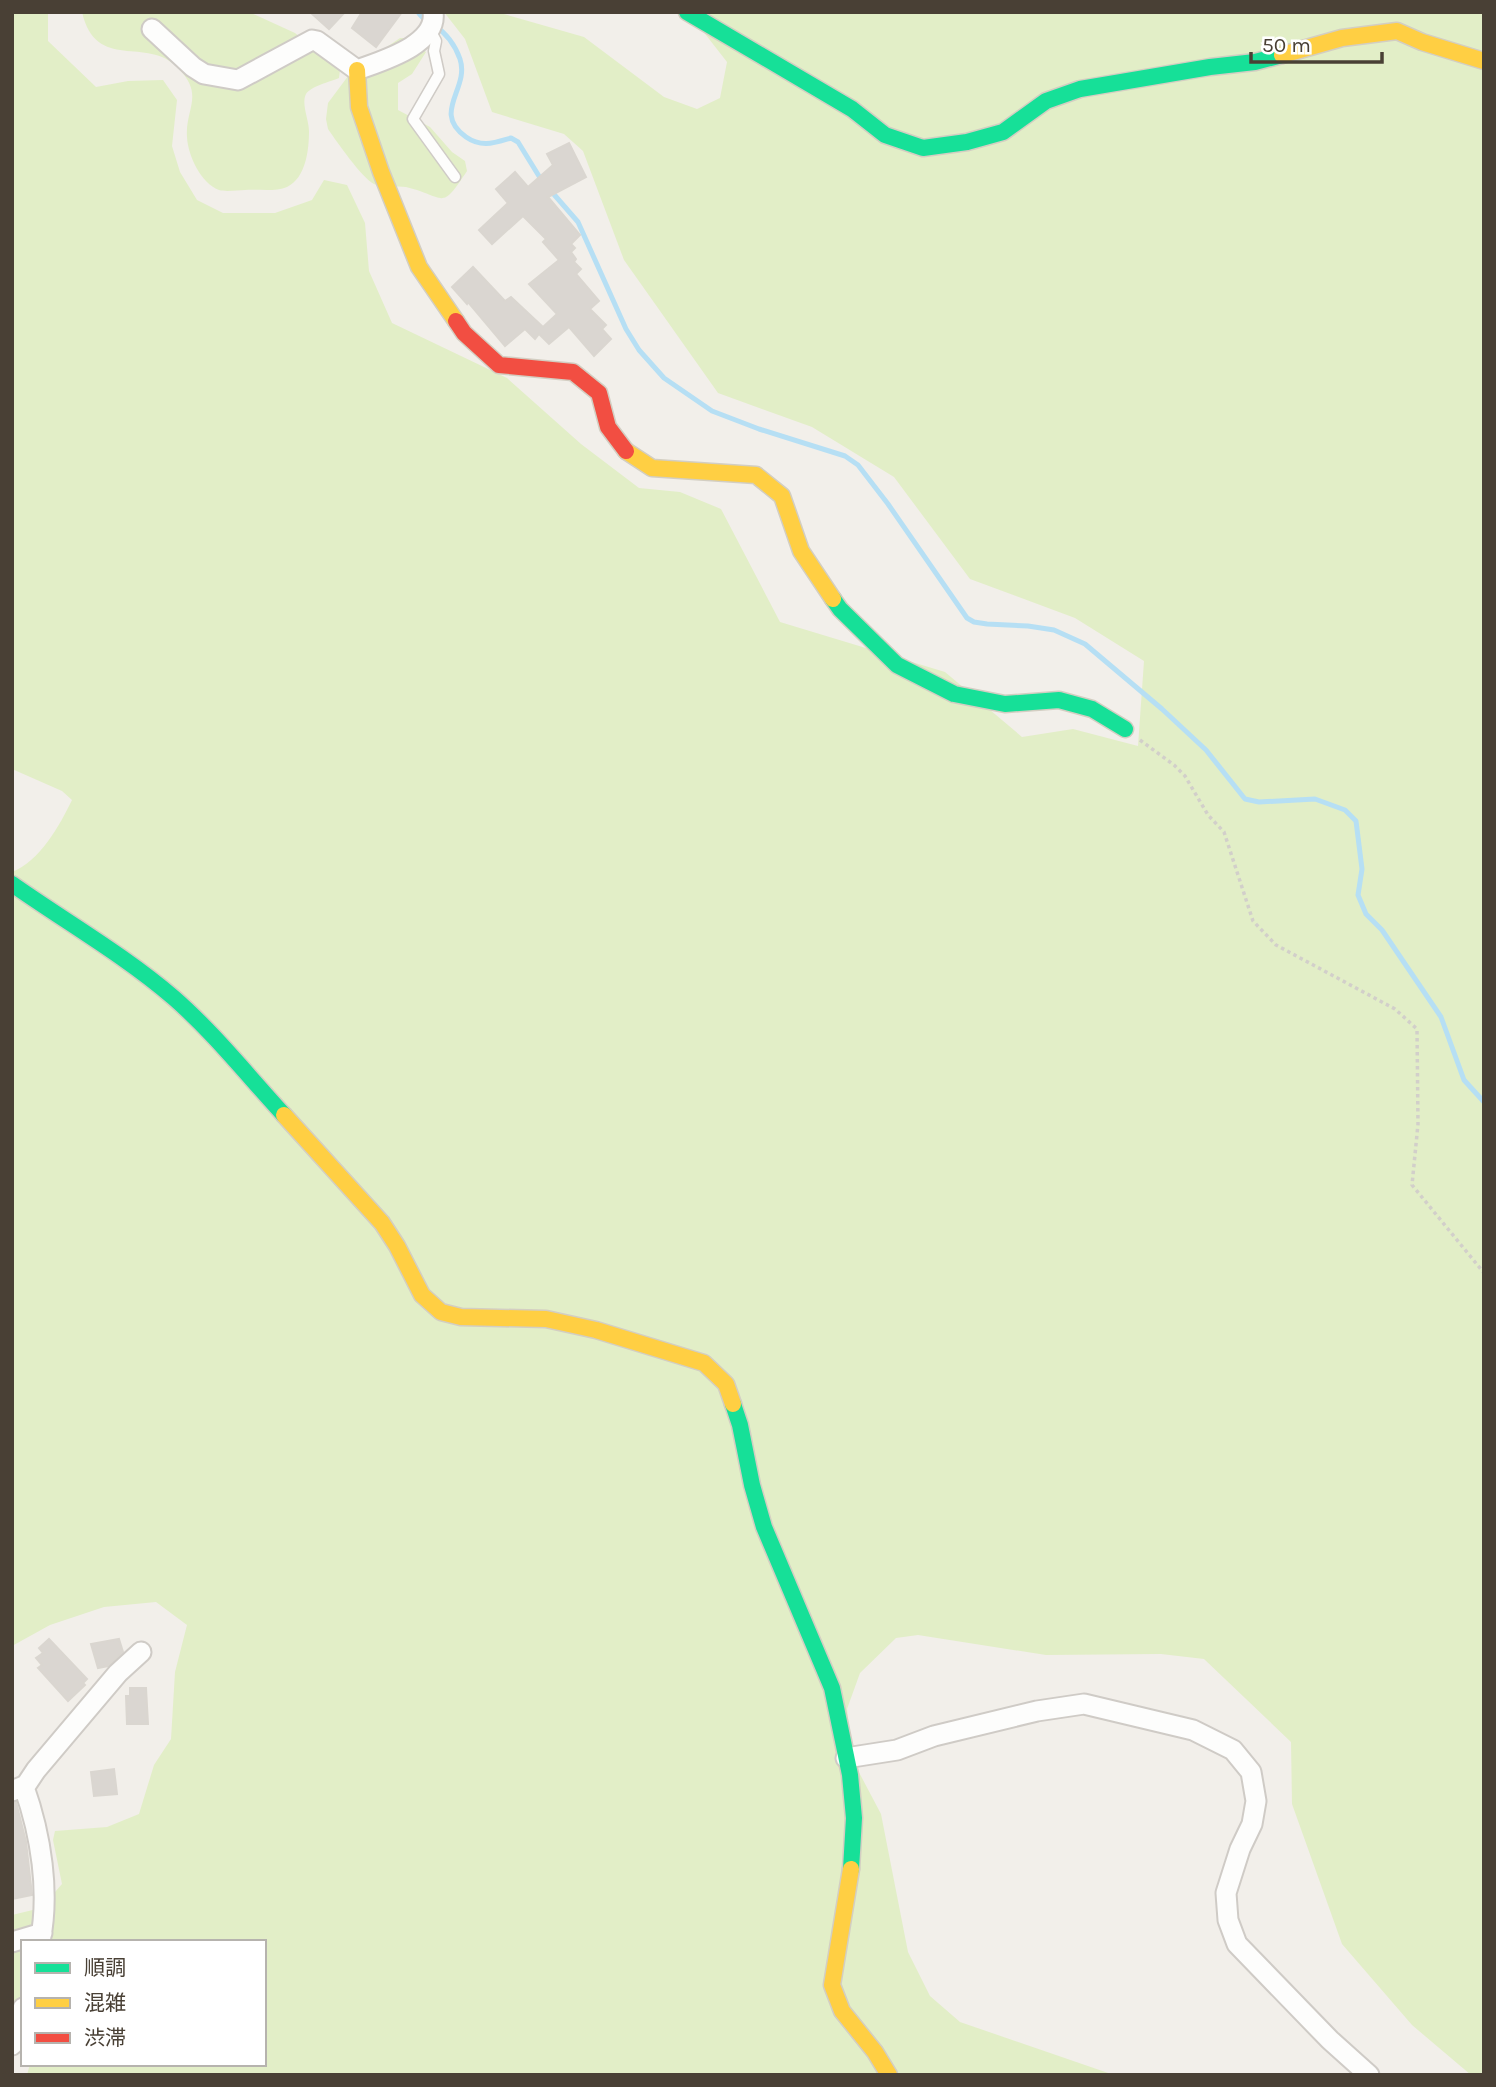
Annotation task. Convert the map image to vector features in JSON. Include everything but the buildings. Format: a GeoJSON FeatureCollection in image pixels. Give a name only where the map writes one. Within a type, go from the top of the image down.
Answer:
{"type":"FeatureCollection","features":[{"type":"Feature","properties":{"kind":"street"},"geometry":{"type":"LineString","coordinates":[[687,12],[852,109],[885,135],[923,148],[967,142],[1003,132],[1046,101],[1080,89],[1255,62],[1342,37],[1397,32],[1484,61]]}},
{"type":"Feature","properties":{"kind":"street"},"geometry":{"type":"LineString","coordinates":[[357,70],[416,44],[432,22]]}},
{"type":"Feature","properties":{"kind":"street"},"geometry":{"type":"LineString","coordinates":[[152,29],[204,74],[225,79],[238,80],[247,76],[312,40],[357,70]]}},
{"type":"Feature","properties":{"kind":"street"},"geometry":{"type":"LineString","coordinates":[[357,70],[359,107],[381,172],[419,267],[464,333],[499,365],[573,372],[599,393],[608,427],[626,452],[652,468],[756,475],[782,496],[801,551],[839,609],[897,665],[954,694],[1005,704],[1059,700],[1092,709],[1125,729]]}},
{"type":"Feature","properties":{"kind":"street"},"geometry":{"type":"LineString","coordinates":[[12,884],[150,979],[195,1017],[382,1223],[416,1284],[431,1305],[441,1312],[461,1317],[492,1315],[546,1319],[596,1330],[692,1359],[714,1371],[726,1384],[732,1398],[764,1527],[832,1688],[846,1758],[854,1818],[845,1915],[835,1957],[832,1985],[835,2000],[845,2018],[889,2075]]}},
{"type":"Feature","properties":{"kind":"street"},"geometry":{"type":"LineString","coordinates":[[24,1940],[41,1937],[45,1912],[43,1872],[32,1810],[18,1789],[118,1673],[141,1652]]}},
{"type":"Feature","properties":{"kind":"street"},"geometry":{"type":"LineString","coordinates":[[846,1758],[897,1750],[944,1733],[1037,1711],[1084,1704],[1193,1730],[1233,1750],[1251,1772],[1256,1801],[1252,1824],[1240,1849],[1226,1893],[1228,1920],[1237,1944],[1330,2040],[1369,2075]]}},
{"type":"Feature","properties":{"kind":"street"},"geometry":{"type":"LineString","coordinates":[[12,2045],[18,2038],[21,2020]]}},
{"type":"Feature","properties":{"kind":"lane"},"geometry":{"type":"LineString","coordinates":[[432,22],[439,74],[412,119],[455,177]]}},
{"type":"Feature","properties":{"kind":"path"},"geometry":{"type":"LineString","coordinates":[[1125,729],[1185,776],[1208,816],[1224,832],[1253,921],[1268,937],[1276,945],[1395,1009],[1417,1029],[1418,1124],[1412,1185],[1484,1273]]}},
{"type":"Feature","properties":{"kind":"green space"},"geometry":{"type":"Polygon","coordinates":[[[12,12],[48,12],[48,41],[96,87],[128,81],[163,80],[177,100],[172,146],[180,172],[197,200],[223,213],[275,213],[312,200],[324,180],[347,185],[365,223],[369,271],[392,323],[507,378],[581,444],[639,488],[680,492],[721,509],[780,622],[945,672],[1022,737],[1073,729],[1138,746],[1144,661],[1075,618],[970,579],[894,477],[812,427],[718,393],[624,260],[583,151],[564,134],[492,112],[465,39],[444,12],[497,12],[584,37],[664,97],[697,109],[720,98],[727,62],[688,12],[1484,12],[1484,2075],[1471,2075],[1412,2025],[1342,1944],[1292,1804],[1291,1742],[1204,1659],[1161,1654],[1046,1655],[918,1635],[896,1638],[860,1673],[847,1709],[853,1761],[881,1814],[908,1952],[930,1996],[960,2022],[1114,2075],[27,2075],[29,2066],[266,2066],[266,1940],[21,1940],[21,2045],[12,2040],[12,1915],[41,1908],[62,1884],[53,1840],[55,1831],[107,1827],[139,1814],[154,1765],[171,1739],[175,1672],[187,1625],[156,1602],[104,1607],[50,1625],[12,1646],[12,872],[40,851],[72,800],[62,791],[12,769],[12,12]]]}},
{"type":"Feature","properties":{"kind":"green space"},"geometry":{"type":"Polygon","coordinates":[[[82,12],[249,12],[295,33],[340,70],[339,78],[316,86],[306,94],[304,102],[309,127],[308,146],[305,163],[298,177],[287,187],[278,189],[225,191],[212,186],[197,168],[188,144],[187,127],[192,94],[186,78],[166,59],[152,54],[110,48],[99,42],[89,31],[82,12]]]}},
{"type":"Feature","properties":{"kind":"green space"},"geometry":{"type":"Polygon","coordinates":[[[400,38],[411,38],[426,52],[412,74],[398,83],[398,110],[430,127],[452,152],[465,161],[467,171],[447,197],[436,197],[406,187],[374,184],[343,151],[328,129],[328,103],[363,56],[384,49],[400,38]]]}},
{"type":"Feature","properties":{"kind":"waterway"},"geometry":{"type":"LineString","coordinates":[[418,12],[446,36],[460,59],[462,70],[451,109],[456,128],[477,142],[494,143],[511,138],[518,142],[542,181]]}},
{"type":"Feature","properties":{"kind":"waterway"},"geometry":{"type":"LineString","coordinates":[[551,191],[578,222],[626,329],[639,350],[664,378],[712,411],[845,456],[858,465],[967,618],[987,624],[1054,630],[1085,644],[1206,750],[1245,799],[1259,802],[1315,799],[1345,810],[1356,821],[1362,869],[1358,895],[1366,914],[1382,930],[1441,1017],[1464,1080],[1484,1102]]}},
{"type":"Feature","properties":{"kind":"traffic: fast"},"geometry":{"type":"LineString","coordinates":[[687,12],[852,109],[885,135],[923,148],[967,142],[1003,132],[1046,101],[1080,89],[1255,62],[1282,55]]}},
{"type":"Feature","properties":{"kind":"traffic: fast"},"geometry":{"type":"LineString","coordinates":[[833,599],[897,665],[954,694],[1005,704],[1059,700],[1092,709],[1125,729]]}},
{"type":"Feature","properties":{"kind":"traffic: fast"},"geometry":{"type":"LineString","coordinates":[[12,884],[115,953],[174,998],[217,1040],[284,1115]]}},
{"type":"Feature","properties":{"kind":"traffic: fast"},"geometry":{"type":"LineString","coordinates":[[733,1404],[764,1527],[832,1688],[850,1775],[854,1818],[851,1869]]}},
{"type":"Feature","properties":{"kind":"traffic: slow"},"geometry":{"type":"LineString","coordinates":[[1282,55],[1342,38],[1397,31],[1422,42],[1484,61]]}},
{"type":"Feature","properties":{"kind":"traffic: slow"},"geometry":{"type":"LineString","coordinates":[[357,70],[359,107],[381,172],[419,267],[456,321]]}},
{"type":"Feature","properties":{"kind":"traffic: slow"},"geometry":{"type":"LineString","coordinates":[[626,451],[652,468],[756,475],[782,496],[801,551],[833,599]]}},
{"type":"Feature","properties":{"kind":"traffic: slow"},"geometry":{"type":"LineString","coordinates":[[284,1115],[382,1223],[422,1295],[441,1312],[461,1317],[546,1319],[596,1330],[704,1363],[726,1384],[733,1404]]}},
{"type":"Feature","properties":{"kind":"traffic: slow"},"geometry":{"type":"LineString","coordinates":[[851,1869],[832,1985],[842,2011],[875,2052],[889,2075]]}},
{"type":"Feature","properties":{"kind":"traffic: jam"},"geometry":{"type":"LineString","coordinates":[[456,321],[464,333],[499,365],[573,372],[599,393],[608,427],[626,451]]}}]}
